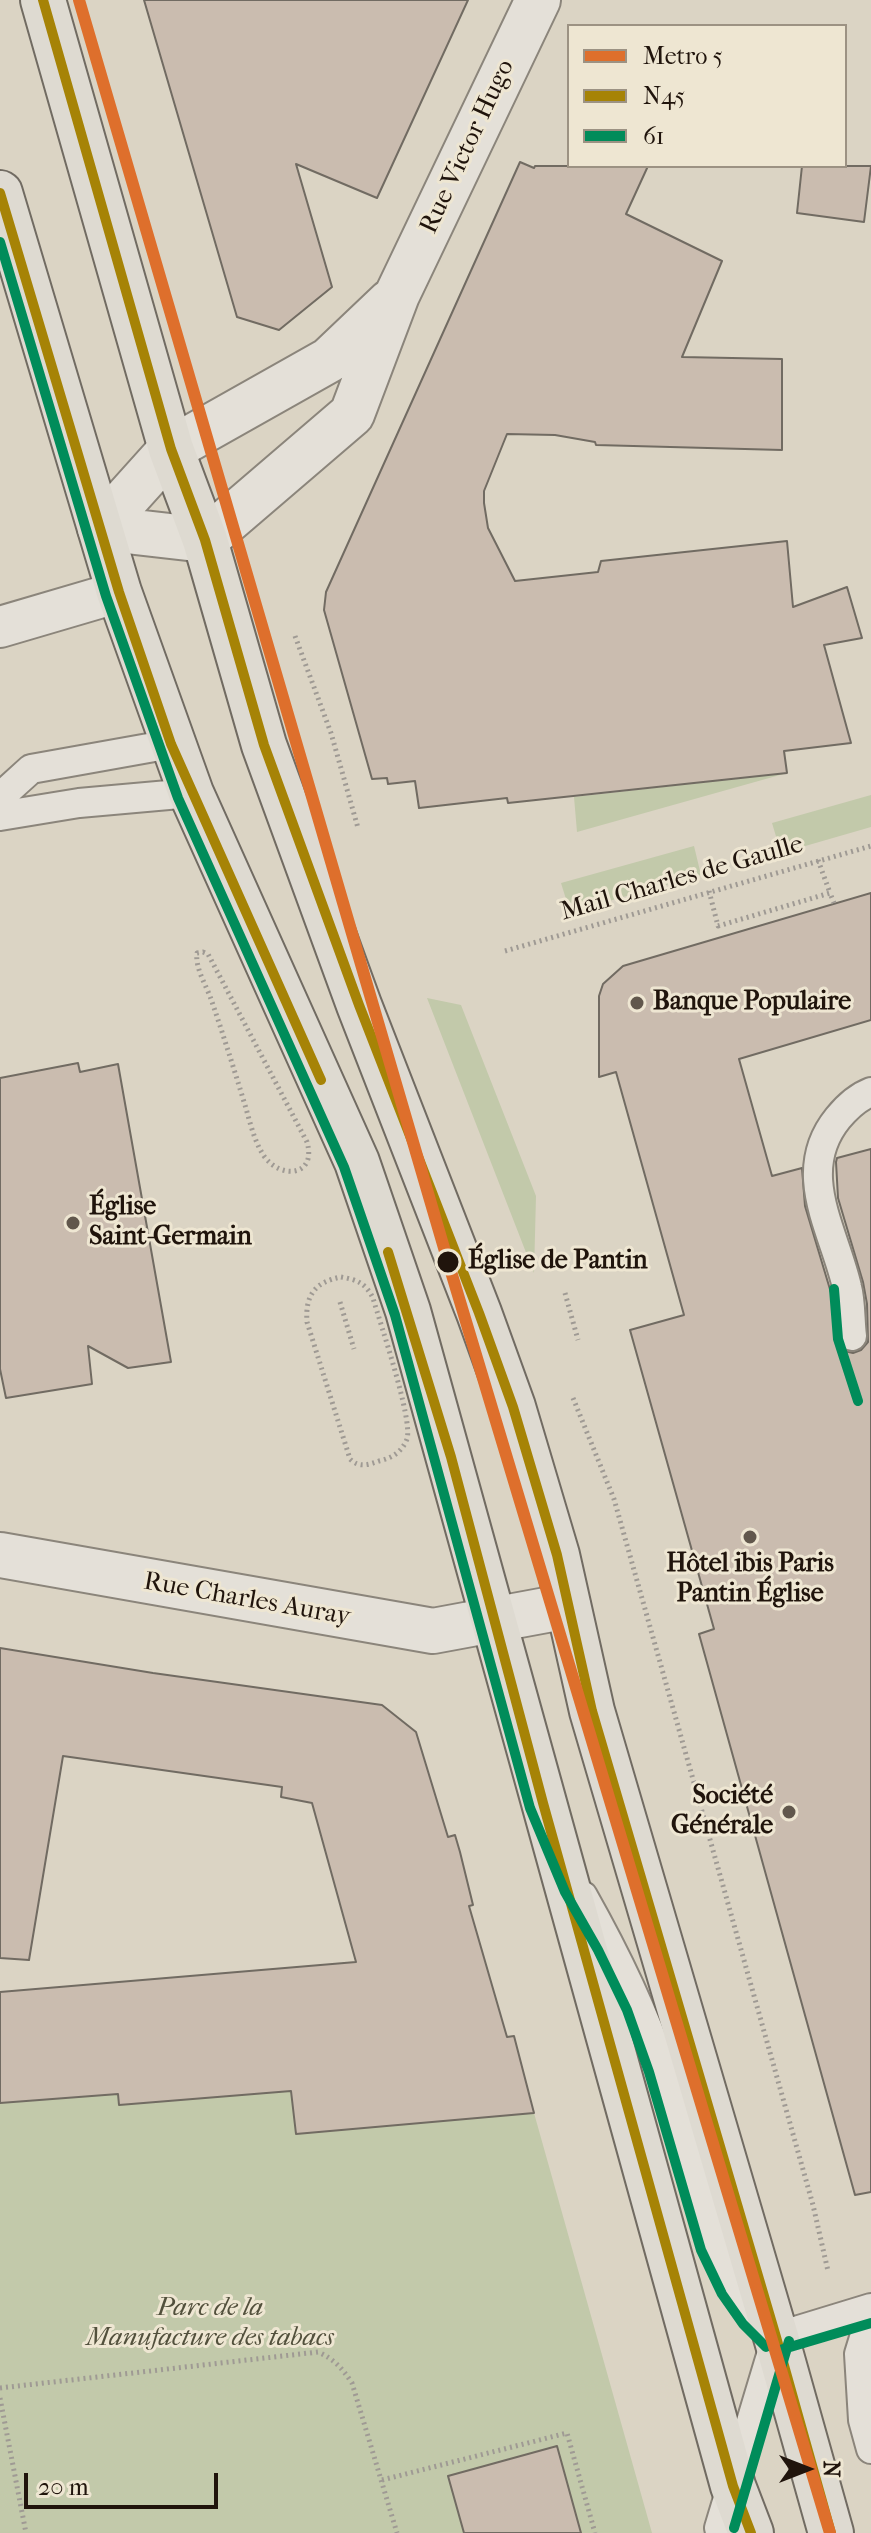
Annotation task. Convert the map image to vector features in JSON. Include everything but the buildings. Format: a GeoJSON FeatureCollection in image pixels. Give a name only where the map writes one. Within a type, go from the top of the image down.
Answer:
{"type":"FeatureCollection","features":[{"type":"Feature","properties":{"kind":"main road"},"geometry":{"type":"LineString","coordinates":[[43,0],[171,449],[205,540],[264,745],[359,1005],[513,1407],[557,1555],[592,1711],[831,2533]]}},
{"type":"Feature","properties":{"kind":"main road"},"geometry":{"type":"LineString","coordinates":[[0,193],[119,592],[171,744],[357,1162],[408,1311],[733,2486],[751,2533]]}},
{"type":"Feature","properties":{"kind":"street","name":"Rue Victor Hugo"},"geometry":{"type":"LineString","coordinates":[[205,540],[352,414],[397,295],[538,0]]}},
{"type":"Feature","properties":{"kind":"street","name":"Rue Victor Hugo"},"geometry":{"type":"LineString","coordinates":[[100,528],[171,449],[329,360],[397,295]]}},
{"type":"Feature","properties":{"kind":"street"},"geometry":{"type":"LineString","coordinates":[[100,528],[205,540]]}},
{"type":"Feature","properties":{"kind":"street"},"geometry":{"type":"LineString","coordinates":[[0,627],[119,592]]}},
{"type":"Feature","properties":{"kind":"street","name":"Rue Charles Auray"},"geometry":{"type":"LineString","coordinates":[[0,1555],[433,1631],[568,1606]]}},
{"type":"Feature","properties":{"kind":"lane"},"geometry":{"type":"LineString","coordinates":[[0,797],[31,769],[171,744]]}},
{"type":"Feature","properties":{"kind":"lane"},"geometry":{"type":"LineString","coordinates":[[0,816],[79,803],[191,793]]}},
{"type":"Feature","properties":{"kind":"lane"},"geometry":{"type":"LineString","coordinates":[[852,1336],[848,1288],[823,1213],[816,1170],[825,1134],[846,1108],[871,1092]]}},
{"type":"Feature","properties":{"kind":"lane"},"geometry":{"type":"LineString","coordinates":[[543,1803],[578,1887],[640,2005],[714,2244],[733,2286],[754,2315],[776,2337]]}},
{"type":"Feature","properties":{"kind":"lane"},"geometry":{"type":"LineString","coordinates":[[776,2337],[871,2308]]}},
{"type":"Feature","properties":{"kind":"lane"},"geometry":{"type":"LineString","coordinates":[[871,2315],[859,2354],[863,2420],[871,2449]]}},
{"type":"Feature","properties":{"kind":"lane"},"geometry":{"type":"LineString","coordinates":[[721,2533],[719,2528],[776,2337]]}},
{"type":"Feature","properties":{"kind":"path","name":"Mail Charles de Gaulle"},"geometry":{"type":"LineString","coordinates":[[505,951],[871,846]]}},
{"type":"Feature","properties":{"kind":"path"},"geometry":{"type":"LineString","coordinates":[[818,860],[834,903]]}},
{"type":"Feature","properties":{"kind":"path"},"geometry":{"type":"LineString","coordinates":[[709,891],[718,926],[830,893]]}},
{"type":"Feature","properties":{"kind":"path"},"geometry":{"type":"LineString","coordinates":[[341,1277],[366,1286],[373,1298],[404,1407],[408,1434],[397,1453],[385,1460],[361,1466],[350,1459],[307,1322],[306,1308],[317,1287],[341,1277]]}},
{"type":"Feature","properties":{"kind":"path"},"geometry":{"type":"LineString","coordinates":[[565,1293],[578,1340]]}},
{"type":"Feature","properties":{"kind":"path"},"geometry":{"type":"LineString","coordinates":[[340,1302],[354,1349]]}},
{"type":"Feature","properties":{"kind":"path"},"geometry":{"type":"LineString","coordinates":[[0,2388],[318,2352],[341,2366],[352,2383],[397,2533]]}},
{"type":"Feature","properties":{"kind":"path"},"geometry":{"type":"LineString","coordinates":[[0,2398],[26,2533]]}},
{"type":"Feature","properties":{"kind":"path"},"geometry":{"type":"LineString","coordinates":[[382,2480],[567,2433],[595,2533]]}},
{"type":"Feature","properties":{"kind":"green space"},"geometry":{"type":"Polygon","coordinates":[[[787,773],[577,832],[574,797],[787,773]]]}},
{"type":"Feature","properties":{"kind":"green space"},"geometry":{"type":"Polygon","coordinates":[[[871,795],[871,827],[781,853],[772,823],[871,795]]]}},
{"type":"Feature","properties":{"kind":"green space"},"geometry":{"type":"Polygon","coordinates":[[[694,846],[701,875],[570,912],[561,883],[694,846]]]}},
{"type":"Feature","properties":{"kind":"green space"},"geometry":{"type":"Polygon","coordinates":[[[427,998],[461,1005],[536,1196],[534,1273],[427,998]]]}},
{"type":"Feature","properties":{"kind":"green space","name":"Parc de la Manufacture des tabacs"},"geometry":{"type":"Polygon","coordinates":[[[290,2078],[297,2134],[534,2113],[652,2533],[0,2533],[0,2103],[118,2094],[119,2105],[205,2098],[290,2078]]]}},
{"type":"Feature","properties":{"kind":"metro line","name":"5"},"geometry":{"type":"LineString","coordinates":[[79,0],[449,1265],[830,2533]]}},
{"type":"Feature","properties":{"kind":"transit line","name":"N45"},"geometry":{"type":"LineString","coordinates":[[43,0],[171,449],[205,540],[264,745],[359,1005],[513,1407],[557,1555],[592,1711],[831,2533]]}},
{"type":"Feature","properties":{"kind":"transit line","name":"N45"},"geometry":{"type":"LineString","coordinates":[[0,193],[119,592],[171,744],[321,1080]]}},
{"type":"Feature","properties":{"kind":"transit line","name":"61"},"geometry":{"type":"LineString","coordinates":[[0,242],[106,596],[178,798],[344,1167],[395,1315],[530,1808],[565,1892],[627,2010],[649,2072],[701,2250],[722,2294],[743,2324],[766,2347]]}},
{"type":"Feature","properties":{"kind":"transit line","name":"N45"},"geometry":{"type":"LineString","coordinates":[[388,1252],[451,1457],[543,1803],[733,2486],[751,2533]]}},
{"type":"Feature","properties":{"kind":"transit line","name":"61"},"geometry":{"type":"LineString","coordinates":[[834,1289],[838,1339],[858,1401]]}},
{"type":"Feature","properties":{"kind":"transit line","name":"61"},"geometry":{"type":"LineString","coordinates":[[780,2350],[871,2323]]}},
{"type":"Feature","properties":{"kind":"transit line","name":"61"},"geometry":{"type":"LineString","coordinates":[[734,2528],[789,2341]]}},
{"type":"Feature","properties":{"kind":"place","name":"Banque Populaire"},"geometry":{"type":"Point","coordinates":[637,1003]}},
{"type":"Feature","properties":{"kind":"place","name":"Église Saint-Germain"},"geometry":{"type":"Point","coordinates":[73,1223]}},
{"type":"Feature","properties":{"kind":"place","name":"Église de Pantin"},"geometry":{"type":"Point","coordinates":[448,1262]}},
{"type":"Feature","properties":{"kind":"place","name":"Hôtel ibis Paris Pantin Église"},"geometry":{"type":"Point","coordinates":[750,1537]}},
{"type":"Feature","properties":{"kind":"place","name":"Société Générale"},"geometry":{"type":"Point","coordinates":[789,1812]}}]}
